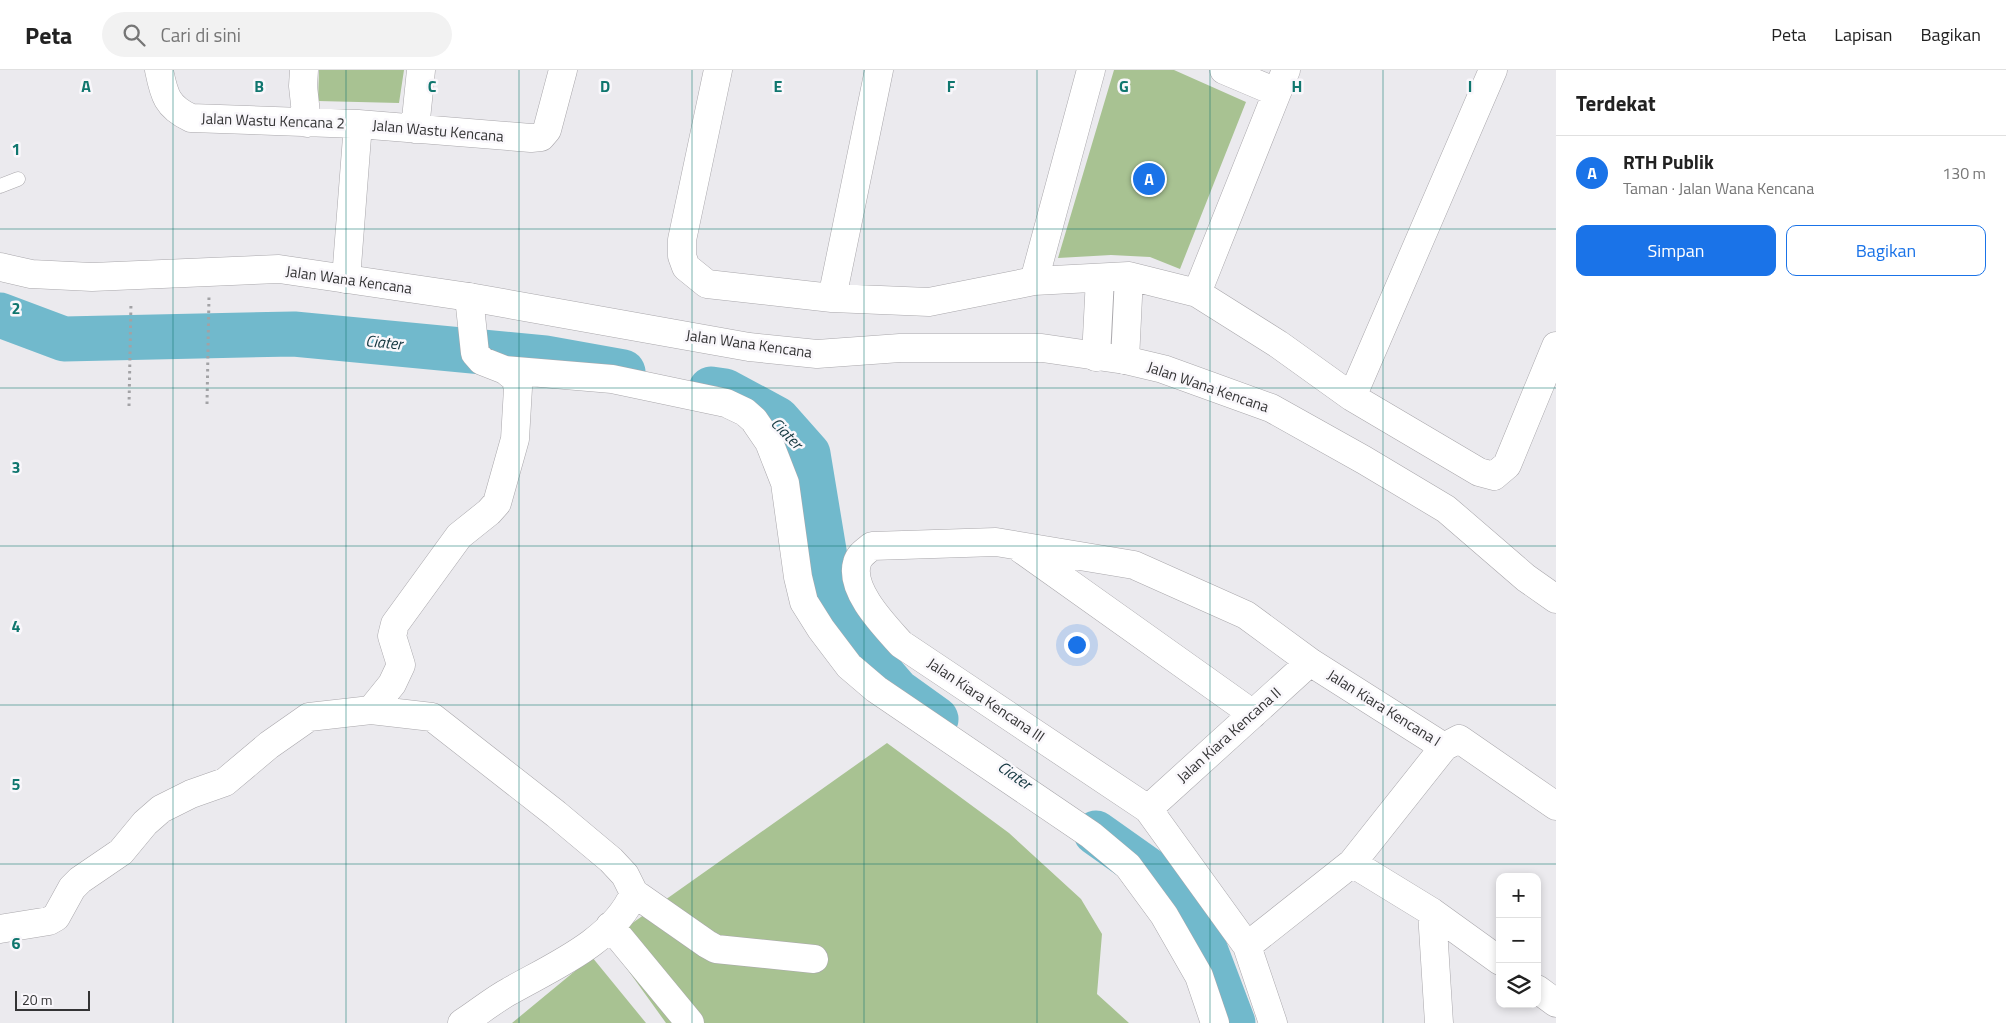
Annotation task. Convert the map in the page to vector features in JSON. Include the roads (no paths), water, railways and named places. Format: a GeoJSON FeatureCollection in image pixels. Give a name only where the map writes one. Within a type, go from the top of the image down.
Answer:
{"type":"FeatureCollection","features":[{"type":"Feature","properties":{"kind":"street","name":"Jalan Wastu Kencana 2"},"geometry":{"type":"LineString","coordinates":[[159,70],[165,95],[174,110],[191,118],[358,124]]}},
{"type":"Feature","properties":{"kind":"street"},"geometry":{"type":"LineString","coordinates":[[304,70],[303,86],[306,123]]}},
{"type":"Feature","properties":{"kind":"street"},"geometry":{"type":"LineString","coordinates":[[415,129],[421,70]]}},
{"type":"Feature","properties":{"kind":"street","name":"Jalan Wastu Kencana"},"geometry":{"type":"LineString","coordinates":[[346,279],[358,124],[541,138],[547,130],[564,70]]}},
{"type":"Feature","properties":{"kind":"street"},"geometry":{"type":"LineString","coordinates":[[718,70],[682,240],[682,256],[686,267],[707,284],[832,298],[929,302],[1034,281],[1129,276],[1197,293],[1278,344],[1352,397],[1478,472],[1494,476],[1507,465],[1556,346]]}},
{"type":"Feature","properties":{"kind":"street"},"geometry":{"type":"LineString","coordinates":[[832,298],[879,70]]}},
{"type":"Feature","properties":{"kind":"street"},"geometry":{"type":"LineString","coordinates":[[1034,281],[1091,70]]}},
{"type":"Feature","properties":{"kind":"street"},"geometry":{"type":"LineString","coordinates":[[1197,293],[1281,81],[1224,70]]}},
{"type":"Feature","properties":{"kind":"street"},"geometry":{"type":"LineString","coordinates":[[1352,397],[1493,70]]}},
{"type":"Feature","properties":{"kind":"street","name":"Jalan Wana Kencana"},"geometry":{"type":"LineString","coordinates":[[0,267],[31,274],[92,277],[279,269],[346,279],[470,304],[749,347],[817,354],[900,348],[1042,348],[1126,360],[1163,369],[1271,408],[1446,509],[1526,578],[1556,599]]}},
{"type":"Feature","properties":{"kind":"street"},"geometry":{"type":"LineString","coordinates":[[1126,360],[1129,276]]}},
{"type":"Feature","properties":{"kind":"street"},"geometry":{"type":"LineString","coordinates":[[1096,357],[1100,278]]}},
{"type":"Feature","properties":{"kind":"street"},"geometry":{"type":"LineString","coordinates":[[470,304],[476,353],[482,361],[505,370],[612,378],[726,403],[745,412],[754,420],[769,442],[785,483],[798,577],[804,602],[836,649],[849,666],[876,689],[1091,836],[1128,866],[1164,915],[1199,976],[1215,1023]]}},
{"type":"Feature","properties":{"kind":"street"},"geometry":{"type":"LineString","coordinates":[[371,710],[392,684],[401,665],[392,636],[398,619],[459,536],[489,512],[497,503],[515,439],[518,396],[515,378],[505,370]]}},
{"type":"Feature","properties":{"kind":"street","name":"Jalan Kiara Kencana III"},"geometry":{"type":"LineString","coordinates":[[1273,1023],[1247,946],[1148,809],[901,644],[878,619],[856,578],[856,564],[862,553],[872,546],[996,542],[1134,565],[1246,615],[1310,662]]}},
{"type":"Feature","properties":{"kind":"street"},"geometry":{"type":"LineString","coordinates":[[1016,545],[1253,714]]}},
{"type":"Feature","properties":{"kind":"street","name":"Jalan Kiara Kencana II"},"geometry":{"type":"LineString","coordinates":[[1148,809],[1310,662]]}},
{"type":"Feature","properties":{"kind":"street","name":"Jalan Kiara Kencana I"},"geometry":{"type":"LineString","coordinates":[[1310,662],[1452,743],[1556,806]]}},
{"type":"Feature","properties":{"kind":"street"},"geometry":{"type":"LineString","coordinates":[[0,929],[49,921],[56,917],[72,888],[80,880],[122,852],[145,823],[161,809],[191,794],[225,782],[269,745],[309,717],[371,710],[432,716],[611,860],[625,875],[634,893],[681,928],[716,949],[814,959]]}},
{"type":"Feature","properties":{"kind":"street"},"geometry":{"type":"LineString","coordinates":[[1247,946],[1352,863],[1452,743]]}},
{"type":"Feature","properties":{"kind":"street"},"geometry":{"type":"LineString","coordinates":[[1352,863],[1432,912],[1496,958]]}},
{"type":"Feature","properties":{"kind":"street"},"geometry":{"type":"LineString","coordinates":[[462,1023],[509,992],[542,975],[581,950],[610,926],[628,907],[634,893]]}},
{"type":"Feature","properties":{"kind":"street"},"geometry":{"type":"LineString","coordinates":[[1432,912],[1439,1023]]}},
{"type":"Feature","properties":{"kind":"street"},"geometry":{"type":"LineString","coordinates":[[610,926],[690,1023]]}},
{"type":"Feature","properties":{"kind":"street"},"geometry":{"type":"LineString","coordinates":[[1541,992],[1556,1003]]}},
{"type":"Feature","properties":{"kind":"lane"},"geometry":{"type":"LineString","coordinates":[[0,186],[18,179]]}},
{"type":"Feature","properties":{"kind":"waterway","name":"Ciater"},"geometry":{"type":"LineString","coordinates":[[0,315],[64,339],[294,334],[545,358],[623,372]]}},
{"type":"Feature","properties":{"kind":"waterway","name":"Ciater"},"geometry":{"type":"LineString","coordinates":[[711,389],[725,391],[777,419],[808,454],[831,593],[852,639],[897,691],[936,719]]}},
{"type":"Feature","properties":{"kind":"waterway","name":"Ciater"},"geometry":{"type":"LineString","coordinates":[[1096,833],[1185,896],[1233,1023]]}},
{"type":"Feature","properties":{"kind":"place","name":"RTH Publik"},"geometry":{"type":"Point","coordinates":[1149,179]}}]}
